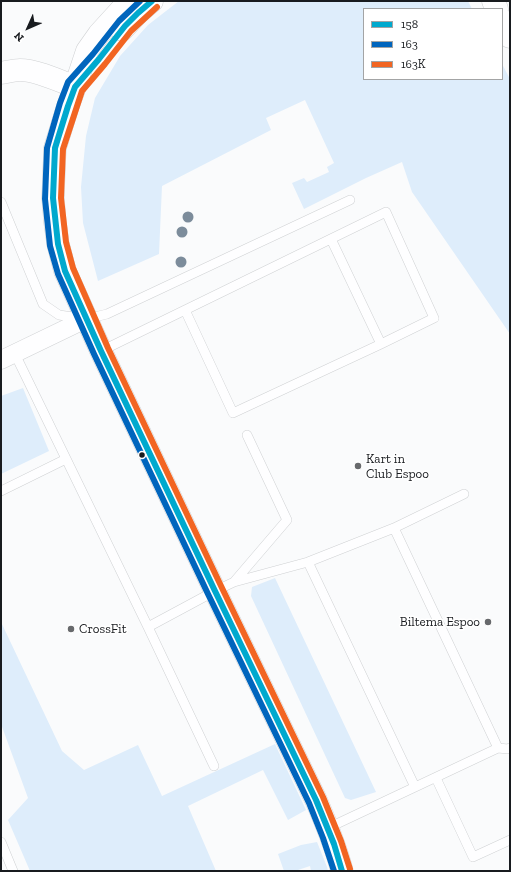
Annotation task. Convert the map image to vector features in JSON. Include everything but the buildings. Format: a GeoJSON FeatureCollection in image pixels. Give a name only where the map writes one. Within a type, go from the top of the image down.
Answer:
{"type":"FeatureCollection","features":[{"type":"Feature","properties":{"kind":"main road"},"geometry":{"type":"LineString","coordinates":[[129,1],[99,34],[87,51],[55,148],[53,198],[58,244],[66,271],[101,351],[224,587],[328,828],[342,871]]}},
{"type":"Feature","properties":{"kind":"main road"},"geometry":{"type":"LineString","coordinates":[[75,87],[125,26],[152,1]]}},
{"type":"Feature","properties":{"kind":"main road"},"geometry":{"type":"LineString","coordinates":[[503,22],[510,37]]}},
{"type":"Feature","properties":{"kind":"main road"},"geometry":{"type":"LineString","coordinates":[[1,73],[19,70],[28,71],[53,78],[75,87]]}},
{"type":"Feature","properties":{"kind":"street"},"geometry":{"type":"LineString","coordinates":[[8,357],[86,319]]}},
{"type":"Feature","properties":{"kind":"lane"},"geometry":{"type":"LineString","coordinates":[[1,202],[43,304],[59,315],[86,319],[107,314],[350,200]]}},
{"type":"Feature","properties":{"kind":"lane"},"geometry":{"type":"LineString","coordinates":[[101,351],[185,310],[331,239],[386,212],[434,318],[233,413],[185,310]]}},
{"type":"Feature","properties":{"kind":"lane"},"geometry":{"type":"LineString","coordinates":[[331,239],[381,344]]}},
{"type":"Feature","properties":{"kind":"lane"},"geometry":{"type":"LineString","coordinates":[[8,357],[66,459],[214,766]]}},
{"type":"Feature","properties":{"kind":"lane"},"geometry":{"type":"LineString","coordinates":[[224,587],[287,520],[247,435]]}},
{"type":"Feature","properties":{"kind":"lane"},"geometry":{"type":"LineString","coordinates":[[1,491],[66,459]]}},
{"type":"Feature","properties":{"kind":"lane"},"geometry":{"type":"LineString","coordinates":[[148,627],[224,587],[308,562],[394,528],[464,494]]}},
{"type":"Feature","properties":{"kind":"lane"},"geometry":{"type":"LineString","coordinates":[[394,528],[498,748]]}},
{"type":"Feature","properties":{"kind":"lane"},"geometry":{"type":"LineString","coordinates":[[308,562],[415,787]]}},
{"type":"Feature","properties":{"kind":"lane"},"geometry":{"type":"LineString","coordinates":[[328,828],[498,748],[510,748]]}},
{"type":"Feature","properties":{"kind":"lane"},"geometry":{"type":"LineString","coordinates":[[436,778],[473,857],[510,840]]}},
{"type":"Feature","properties":{"kind":"lane"},"geometry":{"type":"LineString","coordinates":[[1,842],[13,871]]}},
{"type":"Feature","properties":{"kind":"shaded area"},"geometry":{"type":"Polygon","coordinates":[[[179,1],[468,1],[472,8],[363,8],[363,80],[503,80],[503,66],[510,79],[510,334],[412,192],[402,162],[304,209],[292,183],[304,178],[307,182],[329,172],[327,167],[334,163],[305,100],[266,118],[271,130],[162,186],[159,254],[98,281],[83,223],[81,187],[86,136],[95,98],[120,56],[148,25],[179,1]]]}},
{"type":"Feature","properties":{"kind":"shaded area"},"geometry":{"type":"Polygon","coordinates":[[[23,388],[49,451],[1,474],[1,396],[23,388]]]}},
{"type":"Feature","properties":{"kind":"shaded area"},"geometry":{"type":"Polygon","coordinates":[[[275,578],[376,792],[351,800],[345,798],[251,596],[252,587],[275,578]]]}},
{"type":"Feature","properties":{"kind":"shaded area"},"geometry":{"type":"Polygon","coordinates":[[[1,622],[62,751],[84,770],[138,745],[162,796],[275,744],[306,810],[288,820],[263,770],[188,806],[216,871],[30,871],[8,820],[28,798],[1,724],[1,622]]]}},
{"type":"Feature","properties":{"kind":"shaded area"},"geometry":{"type":"Polygon","coordinates":[[[317,842],[328,871],[311,871],[310,866],[295,871],[284,871],[278,854],[301,845],[317,842]]]}},
{"type":"Feature","properties":{"kind":"transit line","name":"163"},"geometry":{"type":"LineString","coordinates":[[140,1],[119,21],[93,54],[68,82],[60,103],[47,148],[45,199],[50,246],[58,274],[94,354],[309,803],[334,871]]}},
{"type":"Feature","properties":{"kind":"transit line","name":"158"},"geometry":{"type":"LineString","coordinates":[[152,1],[125,26],[75,87],[55,148],[53,198],[58,244],[65,271],[101,351],[316,800],[334,844],[342,871]]}},
{"type":"Feature","properties":{"kind":"transit line","name":"163K"},"geometry":{"type":"LineString","coordinates":[[157,7],[131,31],[82,91],[63,149],[61,198],[66,242],[73,268],[108,348],[323,797],[341,841],[350,869]]}},
{"type":"Feature","properties":{"kind":"place","name":"Kart in Club Espoo"},"geometry":{"type":"Point","coordinates":[358,466]}},
{"type":"Feature","properties":{"kind":"place","name":"Biltema Espoo"},"geometry":{"type":"Point","coordinates":[488,622]}},
{"type":"Feature","properties":{"kind":"place","name":"CrossFit"},"geometry":{"type":"Point","coordinates":[71,629]}}]}
